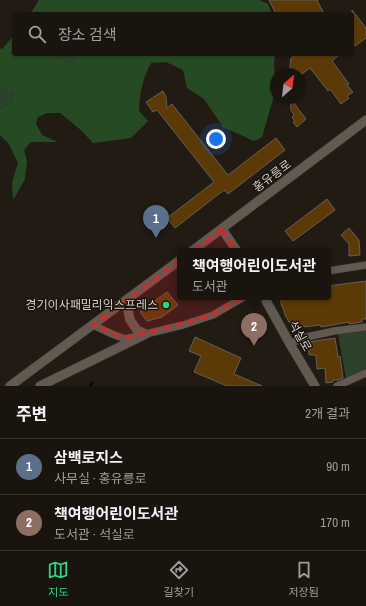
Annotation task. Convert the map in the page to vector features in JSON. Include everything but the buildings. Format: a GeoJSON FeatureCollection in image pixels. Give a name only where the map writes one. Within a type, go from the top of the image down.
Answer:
{"type":"FeatureCollection","features":[{"type":"Feature","properties":{"kind":"street","name":"홍유릉로"},"geometry":{"type":"LineString","coordinates":[[196,248],[366,120]]}},
{"type":"Feature","properties":{"kind":"street"},"geometry":{"type":"LineString","coordinates":[[222,229],[235,248]]}},
{"type":"Feature","properties":{"kind":"street"},"geometry":{"type":"LineString","coordinates":[[10,386],[177,262]]}},
{"type":"Feature","properties":{"kind":"street"},"geometry":{"type":"LineString","coordinates":[[331,271],[366,265]]}},
{"type":"Feature","properties":{"kind":"street"},"geometry":{"type":"LineString","coordinates":[[126,300],[130,320],[137,330],[146,334]]}},
{"type":"Feature","properties":{"kind":"street"},"geometry":{"type":"LineString","coordinates":[[93,325],[125,339],[183,325],[213,314],[239,300]]}},
{"type":"Feature","properties":{"kind":"street","name":"석실로"},"geometry":{"type":"LineString","coordinates":[[266,300],[315,386]]}},
{"type":"Feature","properties":{"kind":"street"},"geometry":{"type":"LineString","coordinates":[[290,344],[302,338],[334,331],[366,327]]}},
{"type":"Feature","properties":{"kind":"street"},"geometry":{"type":"LineString","coordinates":[[40,386],[146,334]]}},
{"type":"Feature","properties":{"kind":"street"},"geometry":{"type":"LineString","coordinates":[[337,386],[366,372]]}},
{"type":"Feature","properties":{"kind":"highlighted area"},"geometry":{"type":"Polygon","coordinates":[[[222,229],[260,288],[213,315],[125,339],[93,325],[222,229]]]}},
{"type":"Feature","properties":{"kind":"green space"},"geometry":{"type":"Polygon","coordinates":[[[38,0],[259,0],[268,4],[271,12],[31,12],[38,0]]]}},
{"type":"Feature","properties":{"kind":"green space"},"geometry":{"type":"Polygon","coordinates":[[[12,37],[12,56],[57,56],[67,64],[74,60],[75,56],[275,56],[274,68],[270,68],[270,104],[272,104],[262,137],[254,141],[223,127],[204,99],[187,88],[183,70],[166,62],[151,63],[144,80],[139,105],[139,111],[148,121],[131,138],[93,143],[82,131],[60,113],[47,113],[38,117],[36,124],[42,135],[58,142],[31,142],[24,150],[27,161],[25,179],[13,200],[12,182],[18,163],[9,144],[0,135],[0,107],[1,108],[12,102],[13,92],[2,88],[0,90],[0,49],[3,48],[12,37]]]}},
{"type":"Feature","properties":{"kind":"green space"},"geometry":{"type":"Polygon","coordinates":[[[57,56],[75,56],[74,60],[67,64],[57,56]]]}},
{"type":"Feature","properties":{"kind":"green space"},"geometry":{"type":"Polygon","coordinates":[[[2,88],[13,91],[12,102],[1,108],[0,90],[2,88]]]}},
{"type":"Feature","properties":{"kind":"green space"},"geometry":{"type":"Polygon","coordinates":[[[366,330],[366,370],[346,379],[338,334],[366,330]]]}},
{"type":"Feature","properties":{"kind":"place","name":"삼백로지스"},"geometry":{"type":"Point","coordinates":[156,238]}},
{"type":"Feature","properties":{"kind":"place","name":"경기이사패밀리익스프레스"},"geometry":{"type":"Point","coordinates":[166,305]}},
{"type":"Feature","properties":{"kind":"place","name":"책여행어린이도서관"},"geometry":{"type":"Point","coordinates":[254,346]}}]}
